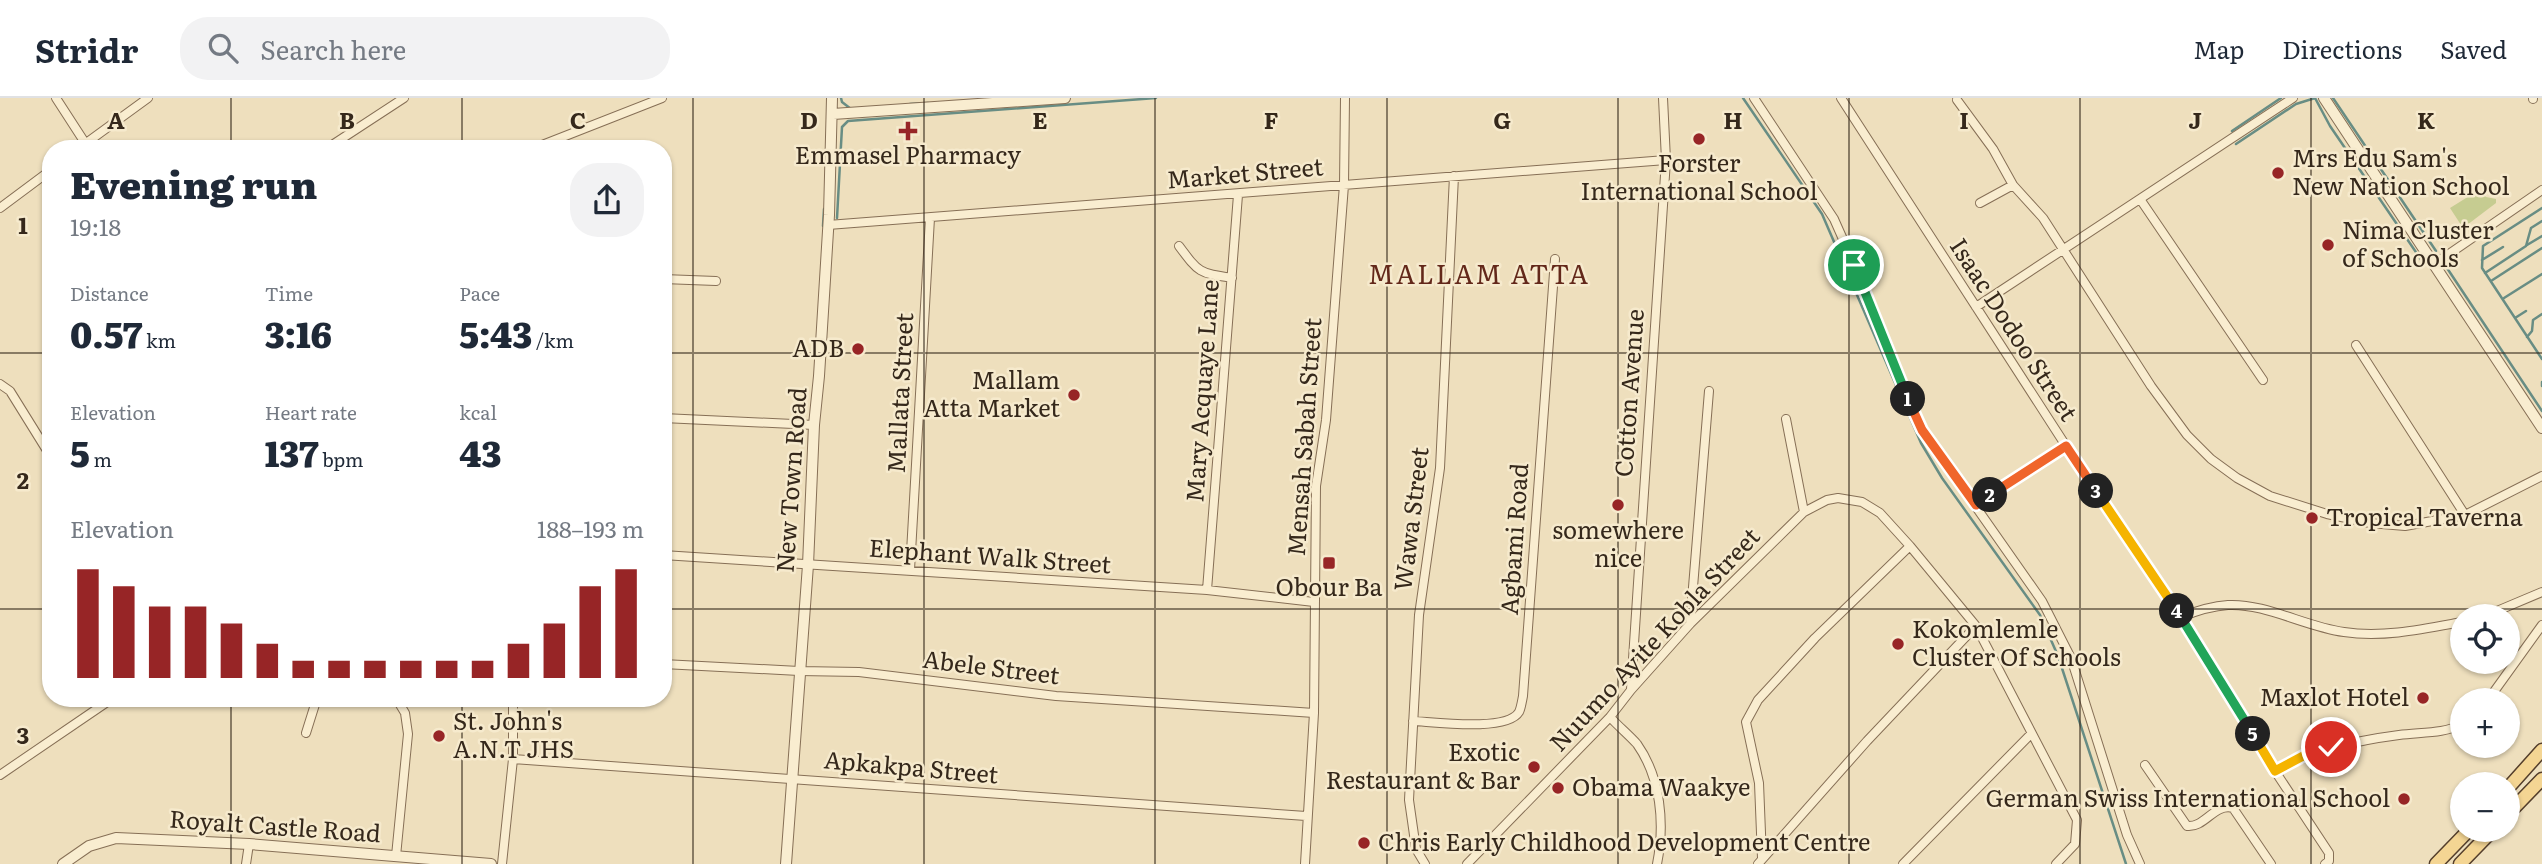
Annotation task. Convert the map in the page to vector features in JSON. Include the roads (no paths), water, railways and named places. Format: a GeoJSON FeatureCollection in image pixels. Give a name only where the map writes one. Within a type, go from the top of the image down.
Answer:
{"type":"FeatureCollection","features":[{"type":"Feature","properties":{"kind":"main road"},"geometry":{"type":"LineString","coordinates":[[2520,775],[2542,750]]}},
{"type":"Feature","properties":{"kind":"main road"},"geometry":{"type":"LineString","coordinates":[[2520,802],[2542,779]]}},
{"type":"Feature","properties":{"kind":"main road"},"geometry":{"type":"LineString","coordinates":[[2436,864],[2457,842]]}},
{"type":"Feature","properties":{"kind":"main road"},"geometry":{"type":"LineString","coordinates":[[2460,864],[2481,842]]}},
{"type":"Feature","properties":{"kind":"street"},"geometry":{"type":"LineString","coordinates":[[56,98],[80,140]]}},
{"type":"Feature","properties":{"kind":"street"},"geometry":{"type":"LineString","coordinates":[[93,140],[148,98]]}},
{"type":"Feature","properties":{"kind":"street"},"geometry":{"type":"LineString","coordinates":[[340,140],[404,98]]}},
{"type":"Feature","properties":{"kind":"street"},"geometry":{"type":"LineString","coordinates":[[555,140],[662,98]]}},
{"type":"Feature","properties":{"kind":"street","name":"New Town Road"},"geometry":{"type":"LineString","coordinates":[[786,864],[808,565],[814,425],[828,225],[832,98]]}},
{"type":"Feature","properties":{"kind":"street"},"geometry":{"type":"LineString","coordinates":[[832,114],[1065,98]]}},
{"type":"Feature","properties":{"kind":"street","name":"Mensah Sabah Street"},"geometry":{"type":"LineString","coordinates":[[1305,864],[1314,713],[1317,486],[1326,420],[1344,185],[1345,98]]}},
{"type":"Feature","properties":{"kind":"street","name":"Cotton Avenue"},"geometry":{"type":"LineString","coordinates":[[1631,690],[1666,160],[1662,98]]}},
{"type":"Feature","properties":{"kind":"street"},"geometry":{"type":"LineString","coordinates":[[1754,98],[1834,219],[1922,430],[2042,601],[2071,657],[2127,835],[2140,864]]}},
{"type":"Feature","properties":{"kind":"street","name":"Isaac Dodoo Street"},"geometry":{"type":"LineString","coordinates":[[1841,98],[2066,446],[2181,617],[2275,771],[2329,853],[2329,861],[2325,864]]}},
{"type":"Feature","properties":{"kind":"street"},"geometry":{"type":"LineString","coordinates":[[1976,307],[2293,98]]}},
{"type":"Feature","properties":{"kind":"street"},"geometry":{"type":"LineString","coordinates":[[2324,98],[2542,428]]}},
{"type":"Feature","properties":{"kind":"street"},"geometry":{"type":"LineString","coordinates":[[1957,100],[1993,149],[2013,185],[2043,218],[2151,386],[2187,435],[2211,460],[2237,478],[2270,496],[2327,514],[2370,523],[2405,526],[2465,515],[2542,476]]}},
{"type":"Feature","properties":{"kind":"street","name":"Market Street"},"geometry":{"type":"LineString","coordinates":[[828,225],[1666,160]]}},
{"type":"Feature","properties":{"kind":"street","name":"Wawa Street"},"geometry":{"type":"LineString","coordinates":[[1425,864],[1416,849],[1409,800],[1419,615],[1440,468],[1454,176]]}},
{"type":"Feature","properties":{"kind":"street"},"geometry":{"type":"LineString","coordinates":[[0,208],[42,177]]}},
{"type":"Feature","properties":{"kind":"street"},"geometry":{"type":"LineString","coordinates":[[1980,203],[2013,185]]}},
{"type":"Feature","properties":{"kind":"street"},"geometry":{"type":"LineString","coordinates":[[2433,265],[2542,190]]}},
{"type":"Feature","properties":{"kind":"street","name":"Mary Acquaye Lane"},"geometry":{"type":"LineString","coordinates":[[1207,590],[1238,195]]}},
{"type":"Feature","properties":{"kind":"street"},"geometry":{"type":"LineString","coordinates":[[2140,199],[2263,380]]}},
{"type":"Feature","properties":{"kind":"street","name":"Mallata Street"},"geometry":{"type":"LineString","coordinates":[[910,570],[930,218]]}},
{"type":"Feature","properties":{"kind":"street"},"geometry":{"type":"LineString","coordinates":[[1180,246],[1195,267],[1203,273],[1232,278]]}},
{"type":"Feature","properties":{"kind":"street","name":"Agbami Road"},"geometry":{"type":"LineString","coordinates":[[1413,721],[1496,724],[1511,719],[1519,712],[1523,696],[1555,259]]}},
{"type":"Feature","properties":{"kind":"street"},"geometry":{"type":"LineString","coordinates":[[672,279],[716,281]]}},
{"type":"Feature","properties":{"kind":"street"},"geometry":{"type":"LineString","coordinates":[[2356,345],[2465,515]]}},
{"type":"Feature","properties":{"kind":"street"},"geometry":{"type":"LineString","coordinates":[[0,384],[10,391],[42,443]]}},
{"type":"Feature","properties":{"kind":"street"},"geometry":{"type":"LineString","coordinates":[[1690,624],[1709,391]]}},
{"type":"Feature","properties":{"kind":"street"},"geometry":{"type":"LineString","coordinates":[[672,418],[814,425]]}},
{"type":"Feature","properties":{"kind":"street"},"geometry":{"type":"LineString","coordinates":[[1786,419],[1804,512]]}},
{"type":"Feature","properties":{"kind":"street"},"geometry":{"type":"LineString","coordinates":[[1976,505],[2066,446]]}},
{"type":"Feature","properties":{"kind":"street","name":"Nuumo Ayite Kobla Street"},"geometry":{"type":"LineString","coordinates":[[1467,864],[1610,718],[1631,690],[1690,624],[1804,512],[1827,500],[1838,498],[1862,502],[1880,513],[1976,626],[2077,820],[2075,844],[2056,864]]}},
{"type":"Feature","properties":{"kind":"street"},"geometry":{"type":"LineString","coordinates":[[1760,861],[1759,783],[1746,722],[1758,700],[1796,659],[1910,546]]}},
{"type":"Feature","properties":{"kind":"street","name":"Elephant Walk Street"},"geometry":{"type":"LineString","coordinates":[[672,556],[1207,590],[1314,602]]}},
{"type":"Feature","properties":{"kind":"street"},"geometry":{"type":"LineString","coordinates":[[2514,604],[2542,592]]}},
{"type":"Feature","properties":{"kind":"street"},"geometry":{"type":"LineString","coordinates":[[2181,617],[2208,607],[2229,605],[2246,606],[2346,633],[2408,631],[2450,624]]}},
{"type":"Feature","properties":{"kind":"street"},"geometry":{"type":"LineString","coordinates":[[2497,688],[2542,625]]}},
{"type":"Feature","properties":{"kind":"street"},"geometry":{"type":"LineString","coordinates":[[1760,861],[1976,626]]}},
{"type":"Feature","properties":{"kind":"street","name":"Abele Street"},"geometry":{"type":"LineString","coordinates":[[672,664],[859,672],[1056,696],[1314,713]]}},
{"type":"Feature","properties":{"kind":"street"},"geometry":{"type":"LineString","coordinates":[[0,775],[100,707]]}},
{"type":"Feature","properties":{"kind":"street"},"geometry":{"type":"LineString","coordinates":[[306,733],[314,707]]}},
{"type":"Feature","properties":{"kind":"street"},"geometry":{"type":"LineString","coordinates":[[397,856],[408,734],[401,707]]}},
{"type":"Feature","properties":{"kind":"street"},"geometry":{"type":"LineString","coordinates":[[502,864],[513,759],[513,707]]}},
{"type":"Feature","properties":{"kind":"street"},"geometry":{"type":"LineString","coordinates":[[1610,718],[1637,744],[1656,783],[1661,819],[1657,864]]}},
{"type":"Feature","properties":{"kind":"street"},"geometry":{"type":"LineString","coordinates":[[2275,771],[2305,755],[2331,747],[2450,729]]}},
{"type":"Feature","properties":{"kind":"street"},"geometry":{"type":"LineString","coordinates":[[1903,864],[2031,734]]}},
{"type":"Feature","properties":{"kind":"street","name":"Apkakpa Street"},"geometry":{"type":"LineString","coordinates":[[513,759],[791,777],[1052,800],[1306,816]]}},
{"type":"Feature","properties":{"kind":"street"},"geometry":{"type":"LineString","coordinates":[[2145,765],[2187,826],[2197,825],[2220,808],[2233,808],[2271,864]]}},
{"type":"Feature","properties":{"kind":"street","name":"Royalt Castle Road"},"geometry":{"type":"LineString","coordinates":[[63,864],[89,846],[116,838],[249,844],[491,864]]}},
{"type":"Feature","properties":{"kind":"street"},"geometry":{"type":"LineString","coordinates":[[246,864],[249,844]]}},
{"type":"Feature","properties":{"kind":"waterway"},"geometry":{"type":"LineString","coordinates":[[841,98],[851,109]]}},
{"type":"Feature","properties":{"kind":"waterway"},"geometry":{"type":"LineString","coordinates":[[980,99],[990,98]]}},
{"type":"Feature","properties":{"kind":"waterway"},"geometry":{"type":"LineString","coordinates":[[837,218],[842,127],[848,121],[1156,98]]}},
{"type":"Feature","properties":{"kind":"waterway"},"geometry":{"type":"LineString","coordinates":[[1743,98],[1822,214],[1921,443],[1942,478],[2040,615],[2058,656],[2126,864]]}},
{"type":"Feature","properties":{"kind":"waterway"},"geometry":{"type":"LineString","coordinates":[[2232,131],[2281,98]]}},
{"type":"Feature","properties":{"kind":"waterway"},"geometry":{"type":"LineString","coordinates":[[2236,144],[2296,104],[2315,98],[2330,126],[2422,261]]}},
{"type":"Feature","properties":{"kind":"waterway"},"geometry":{"type":"LineString","coordinates":[[2333,98],[2436,251]]}},
{"type":"Feature","properties":{"kind":"waterway"},"geometry":{"type":"LineString","coordinates":[[910,104],[928,103]]}},
{"type":"Feature","properties":{"kind":"waterway"},"geometry":{"type":"LineString","coordinates":[[2542,208],[2483,246],[2482,268],[2542,359]]}},
{"type":"Feature","properties":{"kind":"waterway"},"geometry":{"type":"LineString","coordinates":[[823,226],[824,209]]}},
{"type":"Feature","properties":{"kind":"waterway"},"geometry":{"type":"LineString","coordinates":[[2485,273],[2526,246],[2531,228],[2542,221]]}},
{"type":"Feature","properties":{"kind":"waterway"},"geometry":{"type":"LineString","coordinates":[[2527,245],[2542,236]]}},
{"type":"Feature","properties":{"kind":"waterway"},"geometry":{"type":"LineString","coordinates":[[2482,260],[2503,247]]}},
{"type":"Feature","properties":{"kind":"waterway"},"geometry":{"type":"LineString","coordinates":[[2491,281],[2542,248]]}},
{"type":"Feature","properties":{"kind":"waterway"},"geometry":{"type":"LineString","coordinates":[[2447,268],[2542,411]]}},
{"type":"Feature","properties":{"kind":"waterway"},"geometry":{"type":"LineString","coordinates":[[2504,298],[2542,274]]}},
{"type":"Feature","properties":{"kind":"waterway"},"geometry":{"type":"LineString","coordinates":[[2515,318],[2526,311]]}},
{"type":"Feature","properties":{"kind":"waterway"},"geometry":{"type":"LineString","coordinates":[[2527,337],[2532,331],[2533,320],[2542,314]]}},
{"type":"Feature","properties":{"kind":"place","name":"Emmasel Pharmacy"},"geometry":{"type":"Point","coordinates":[908,131]}},
{"type":"Feature","properties":{"kind":"place","name":"Forster International School"},"geometry":{"type":"Point","coordinates":[1699,139]}},
{"type":"Feature","properties":{"kind":"place","name":"Mrs Edu Sam's New Nation School"},"geometry":{"type":"Point","coordinates":[2278,173]}},
{"type":"Feature","properties":{"kind":"place","name":"Nima Cluster of Schools"},"geometry":{"type":"Point","coordinates":[2328,245]}},
{"type":"Feature","properties":{"kind":"place","name":"ADB"},"geometry":{"type":"Point","coordinates":[858,349]}},
{"type":"Feature","properties":{"kind":"place","name":"Mallam Atta Market"},"geometry":{"type":"Point","coordinates":[1074,395]}},
{"type":"Feature","properties":{"kind":"place","name":"somewhere nice"},"geometry":{"type":"Point","coordinates":[1618,505]}},
{"type":"Feature","properties":{"kind":"place","name":"Tropical Taverna"},"geometry":{"type":"Point","coordinates":[2312,518]}},
{"type":"Feature","properties":{"kind":"place","name":"Obour Ba"},"geometry":{"type":"Point","coordinates":[1329,563]}},
{"type":"Feature","properties":{"kind":"place","name":"Kokomlemle Cluster Of Schools"},"geometry":{"type":"Point","coordinates":[1898,644]}},
{"type":"Feature","properties":{"kind":"place","name":"Maxlot Hotel"},"geometry":{"type":"Point","coordinates":[2423,698]}},
{"type":"Feature","properties":{"kind":"place","name":"St. John's A.N.T JHS"},"geometry":{"type":"Point","coordinates":[439,736]}},
{"type":"Feature","properties":{"kind":"place","name":"Exotic Restaurant & Bar"},"geometry":{"type":"Point","coordinates":[1534,767]}},
{"type":"Feature","properties":{"kind":"place","name":"Obama Waakye"},"geometry":{"type":"Point","coordinates":[1558,788]}},
{"type":"Feature","properties":{"kind":"place","name":"German Swiss International School"},"geometry":{"type":"Point","coordinates":[2404,799]}},
{"type":"Feature","properties":{"kind":"place","name":"Chris Early Childhood Development Centre"},"geometry":{"type":"Point","coordinates":[1364,843]}},
{"type":"Feature","properties":{"kind":"district","name":"MALLAM ATTA"},"geometry":{"type":"Point","coordinates":[1479,275]}}]}
